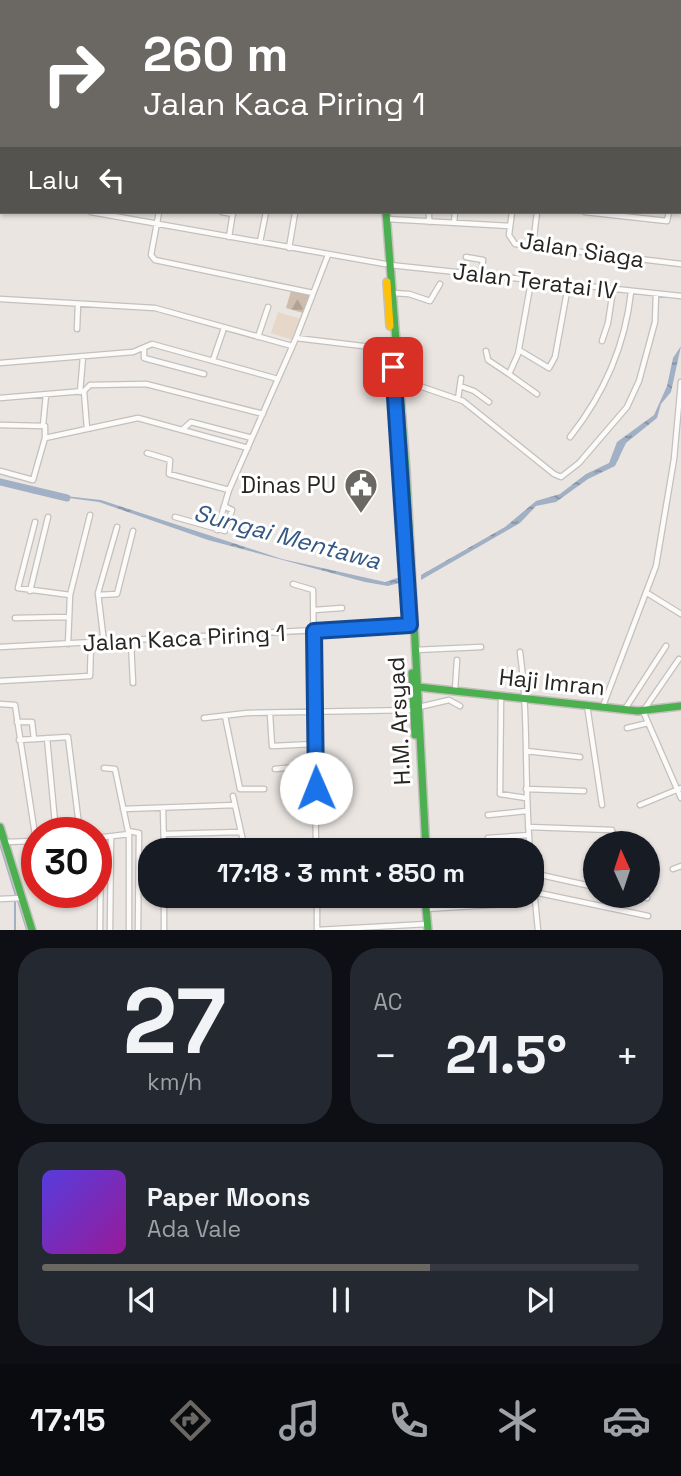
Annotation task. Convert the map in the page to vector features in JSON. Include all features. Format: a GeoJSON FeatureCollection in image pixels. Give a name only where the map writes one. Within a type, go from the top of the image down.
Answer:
{"type":"FeatureCollection","features":[{"type":"Feature","properties":{"kind":"street","name":"Jalan Teratai IV"},"geometry":{"type":"LineString","coordinates":[[119,214],[157,224],[388,264],[531,282],[681,296]]}},
{"type":"Feature","properties":{"kind":"street"},"geometry":{"type":"LineString","coordinates":[[159,214],[152,255],[155,260],[313,293]]}},
{"type":"Feature","properties":{"kind":"street"},"geometry":{"type":"LineString","coordinates":[[229,237],[233,214]]}},
{"type":"Feature","properties":{"kind":"street"},"geometry":{"type":"LineString","coordinates":[[260,242],[266,214]]}},
{"type":"Feature","properties":{"kind":"street"},"geometry":{"type":"LineString","coordinates":[[289,248],[295,214]]}},
{"type":"Feature","properties":{"kind":"street"},"geometry":{"type":"LineString","coordinates":[[385,214],[429,222],[510,226]]}},
{"type":"Feature","properties":{"kind":"street","name":"H.M. Arsyad"},"geometry":{"type":"LineString","coordinates":[[385,214],[418,687],[416,708]]}},
{"type":"Feature","properties":{"kind":"street"},"geometry":{"type":"LineString","coordinates":[[429,214],[429,222]]}},
{"type":"Feature","properties":{"kind":"street"},"geometry":{"type":"LineString","coordinates":[[454,223],[455,214]]}},
{"type":"Feature","properties":{"kind":"street","name":"Jalan Siaga"},"geometry":{"type":"LineString","coordinates":[[512,214],[511,242],[681,264]]}},
{"type":"Feature","properties":{"kind":"street"},"geometry":{"type":"LineString","coordinates":[[533,245],[537,214]]}},
{"type":"Feature","properties":{"kind":"street"},"geometry":{"type":"LineString","coordinates":[[610,214],[667,221],[669,214]]}},
{"type":"Feature","properties":{"kind":"street"},"geometry":{"type":"LineString","coordinates":[[217,530],[229,489],[296,338],[328,255]]}},
{"type":"Feature","properties":{"kind":"street"},"geometry":{"type":"LineString","coordinates":[[466,257],[483,260],[481,275]]}},
{"type":"Feature","properties":{"kind":"street","name":"H.M. Arsyad"},"geometry":{"type":"LineString","coordinates":[[388,264],[394,350],[399,379],[422,838]]}},
{"type":"Feature","properties":{"kind":"street"},"geometry":{"type":"LineString","coordinates":[[509,374],[519,351],[531,282]]}},
{"type":"Feature","properties":{"kind":"street"},"geometry":{"type":"LineString","coordinates":[[392,293],[414,295],[430,301],[440,284]]}},
{"type":"Feature","properties":{"kind":"street"},"geometry":{"type":"LineString","coordinates":[[519,351],[549,368],[555,357],[568,286]]}},
{"type":"Feature","properties":{"kind":"street"},"geometry":{"type":"LineString","coordinates":[[601,341],[608,323],[613,290]]}},
{"type":"Feature","properties":{"kind":"street"},"geometry":{"type":"LineString","coordinates":[[570,437],[587,416],[608,376],[625,332],[631,292]]}},
{"type":"Feature","properties":{"kind":"street"},"geometry":{"type":"LineString","coordinates":[[399,379],[458,399],[561,477],[579,463],[627,407],[639,381],[654,322],[656,294]]}},
{"type":"Feature","properties":{"kind":"street"},"geometry":{"type":"LineString","coordinates":[[0,299],[155,308],[292,346]]}},
{"type":"Feature","properties":{"kind":"street"},"geometry":{"type":"LineString","coordinates":[[78,304],[78,329]]}},
{"type":"Feature","properties":{"kind":"street"},"geometry":{"type":"LineString","coordinates":[[258,337],[268,307]]}},
{"type":"Feature","properties":{"kind":"street"},"geometry":{"type":"LineString","coordinates":[[212,360],[224,327]]}},
{"type":"Feature","properties":{"kind":"street"},"geometry":{"type":"LineString","coordinates":[[296,338],[394,350]]}},
{"type":"Feature","properties":{"kind":"street"},"geometry":{"type":"LineString","coordinates":[[0,363],[134,352],[156,345],[278,379]]}},
{"type":"Feature","properties":{"kind":"street"},"geometry":{"type":"LineString","coordinates":[[145,348],[144,358],[204,374]]}},
{"type":"Feature","properties":{"kind":"street"},"geometry":{"type":"LineString","coordinates":[[486,351],[488,359],[537,394]]}},
{"type":"Feature","properties":{"kind":"street"},"geometry":{"type":"LineString","coordinates":[[83,357],[82,391],[87,429]]}},
{"type":"Feature","properties":{"kind":"street"},"geometry":{"type":"LineString","coordinates":[[458,399],[461,378]]}},
{"type":"Feature","properties":{"kind":"street"},"geometry":{"type":"LineString","coordinates":[[602,707],[647,593],[664,528],[681,382]]}},
{"type":"Feature","properties":{"kind":"street"},"geometry":{"type":"LineString","coordinates":[[0,398],[82,391],[90,385],[142,383],[263,414]]}},
{"type":"Feature","properties":{"kind":"street"},"geometry":{"type":"LineString","coordinates":[[460,386],[474,391],[489,402]]}},
{"type":"Feature","properties":{"kind":"street"},"geometry":{"type":"LineString","coordinates":[[0,471],[33,480],[45,438],[46,427],[43,425],[46,395]]}},
{"type":"Feature","properties":{"kind":"street"},"geometry":{"type":"LineString","coordinates":[[45,438],[138,418],[248,448]]}},
{"type":"Feature","properties":{"kind":"street"},"geometry":{"type":"LineString","coordinates":[[182,430],[191,422],[252,438]]}},
{"type":"Feature","properties":{"kind":"street"},"geometry":{"type":"LineString","coordinates":[[0,425],[43,425]]}},
{"type":"Feature","properties":{"kind":"street"},"geometry":{"type":"LineString","coordinates":[[147,453],[170,460],[169,474],[229,489]]}},
{"type":"Feature","properties":{"kind":"street"},"geometry":{"type":"LineString","coordinates":[[175,517],[217,530],[226,530],[232,510],[224,506]]}},
{"type":"Feature","properties":{"kind":"street"},"geometry":{"type":"LineString","coordinates":[[68,644],[67,617],[70,595],[90,515]]}},
{"type":"Feature","properties":{"kind":"street"},"geometry":{"type":"LineString","coordinates":[[30,591],[48,517]]}},
{"type":"Feature","properties":{"kind":"street"},"geometry":{"type":"LineString","coordinates":[[35,522],[19,589],[70,595]]}},
{"type":"Feature","properties":{"kind":"street"},"geometry":{"type":"LineString","coordinates":[[104,643],[99,595],[117,527]]}},
{"type":"Feature","properties":{"kind":"street"},"geometry":{"type":"LineString","coordinates":[[99,595],[117,594],[133,531]]}},
{"type":"Feature","properties":{"kind":"street"},"geometry":{"type":"LineString","coordinates":[[293,584],[312,589],[314,610],[316,838]]}},
{"type":"Feature","properties":{"kind":"street"},"geometry":{"type":"LineString","coordinates":[[647,593],[681,614]]}},
{"type":"Feature","properties":{"kind":"street"},"geometry":{"type":"LineString","coordinates":[[314,610],[342,608]]}},
{"type":"Feature","properties":{"kind":"street"},"geometry":{"type":"LineString","coordinates":[[15,618],[67,617]]}},
{"type":"Feature","properties":{"kind":"street","name":"Jalan Kaca Piring 1"},"geometry":{"type":"LineString","coordinates":[[0,647],[410,625]]}},
{"type":"Feature","properties":{"kind":"street"},"geometry":{"type":"LineString","coordinates":[[131,641],[133,683]]}},
{"type":"Feature","properties":{"kind":"street"},"geometry":{"type":"LineString","coordinates":[[0,681],[90,676],[91,643]]}},
{"type":"Feature","properties":{"kind":"street"},"geometry":{"type":"LineString","coordinates":[[625,709],[666,646]]}},
{"type":"Feature","properties":{"kind":"street"},"geometry":{"type":"LineString","coordinates":[[415,650],[481,648]]}},
{"type":"Feature","properties":{"kind":"street"},"geometry":{"type":"LineString","coordinates":[[520,652],[526,699],[526,811],[529,838]]}},
{"type":"Feature","properties":{"kind":"street"},"geometry":{"type":"LineString","coordinates":[[679,659],[643,711],[681,798]]}},
{"type":"Feature","properties":{"kind":"street"},"geometry":{"type":"LineString","coordinates":[[455,691],[457,660]]}},
{"type":"Feature","properties":{"kind":"street","name":"Haji Imran"},"geometry":{"type":"LineString","coordinates":[[418,687],[643,711],[681,706]]}},
{"type":"Feature","properties":{"kind":"street"},"geometry":{"type":"LineString","coordinates":[[437,689],[437,701]]}},
{"type":"Feature","properties":{"kind":"street"},"geometry":{"type":"LineString","coordinates":[[501,696],[500,795],[526,798]]}},
{"type":"Feature","properties":{"kind":"street"},"geometry":{"type":"LineString","coordinates":[[204,718],[237,713],[315,714],[416,708],[449,700],[460,706]]}},
{"type":"Feature","properties":{"kind":"street"},"geometry":{"type":"LineString","coordinates":[[0,704],[14,703],[32,817]]}},
{"type":"Feature","properties":{"kind":"street"},"geometry":{"type":"LineString","coordinates":[[587,705],[602,804]]}},
{"type":"Feature","properties":{"kind":"street"},"geometry":{"type":"LineString","coordinates":[[271,715],[272,746],[315,744]]}},
{"type":"Feature","properties":{"kind":"street"},"geometry":{"type":"LineString","coordinates":[[225,716],[240,789],[264,789]]}},
{"type":"Feature","properties":{"kind":"street"},"geometry":{"type":"LineString","coordinates":[[17,722],[32,722],[34,739]]}},
{"type":"Feature","properties":{"kind":"street"},"geometry":{"type":"LineString","coordinates":[[627,728],[648,723]]}},
{"type":"Feature","properties":{"kind":"street"},"geometry":{"type":"LineString","coordinates":[[19,740],[68,737],[78,817]]}},
{"type":"Feature","properties":{"kind":"street"},"geometry":{"type":"LineString","coordinates":[[47,738],[54,817]]}},
{"type":"Feature","properties":{"kind":"street"},"geometry":{"type":"LineString","coordinates":[[526,751],[580,757]]}},
{"type":"Feature","properties":{"kind":"street"},"geometry":{"type":"LineString","coordinates":[[275,769],[315,765]]}},
{"type":"Feature","properties":{"kind":"street"},"geometry":{"type":"LineString","coordinates":[[104,768],[115,769],[129,833],[129,930]]}},
{"type":"Feature","properties":{"kind":"street"},"geometry":{"type":"LineString","coordinates":[[526,789],[584,791]]}},
{"type":"Feature","properties":{"kind":"street"},"geometry":{"type":"LineString","coordinates":[[640,805],[679,789]]}},
{"type":"Feature","properties":{"kind":"street"},"geometry":{"type":"LineString","coordinates":[[233,796],[242,838]]}},
{"type":"Feature","properties":{"kind":"street"},"geometry":{"type":"LineString","coordinates":[[123,809],[235,805]]}},
{"type":"Feature","properties":{"kind":"street"},"geometry":{"type":"LineString","coordinates":[[163,808],[164,838]]}},
{"type":"Feature","properties":{"kind":"street"},"geometry":{"type":"LineString","coordinates":[[488,815],[526,811]]}},
{"type":"Feature","properties":{"kind":"street"},"geometry":{"type":"LineString","coordinates":[[0,827],[21,895]]}},
{"type":"Feature","properties":{"kind":"street"},"geometry":{"type":"LineString","coordinates":[[528,827],[612,831]]}},
{"type":"Feature","properties":{"kind":"street"},"geometry":{"type":"LineString","coordinates":[[164,834],[240,832]]}},
{"type":"Feature","properties":{"kind":"street"},"geometry":{"type":"LineString","coordinates":[[112,837],[129,833],[139,835],[138,930]]}},
{"type":"Feature","properties":{"kind":"street"},"geometry":{"type":"LineString","coordinates":[[488,838],[529,835]]}},
{"type":"Feature","properties":{"kind":"street"},"geometry":{"type":"LineString","coordinates":[[5,842],[21,841]]}},
{"type":"Feature","properties":{"kind":"street"},"geometry":{"type":"LineString","coordinates":[[673,869],[681,866]]}},
{"type":"Feature","properties":{"kind":"street"},"geometry":{"type":"LineString","coordinates":[[544,874],[583,884]]}},
{"type":"Feature","properties":{"kind":"street"},"geometry":{"type":"LineString","coordinates":[[544,894],[648,916]]}},
{"type":"Feature","properties":{"kind":"street"},"geometry":{"type":"LineString","coordinates":[[0,899],[21,898]]}},
{"type":"Feature","properties":{"kind":"street"},"geometry":{"type":"LineString","coordinates":[[25,908],[32,930]]}},
{"type":"Feature","properties":{"kind":"street"},"geometry":{"type":"LineString","coordinates":[[100,908],[100,930]]}},
{"type":"Feature","properties":{"kind":"street"},"geometry":{"type":"LineString","coordinates":[[110,908],[110,930]]}},
{"type":"Feature","properties":{"kind":"street"},"geometry":{"type":"LineString","coordinates":[[164,908],[164,930]]}},
{"type":"Feature","properties":{"kind":"street"},"geometry":{"type":"LineString","coordinates":[[317,908],[317,930],[429,928],[428,909],[444,908]]}},
{"type":"Feature","properties":{"kind":"street"},"geometry":{"type":"LineString","coordinates":[[536,908],[538,930]]}},
{"type":"Feature","properties":{"kind":"green space"},"geometry":{"type":"Polygon","coordinates":[[[291,291],[310,295],[303,313],[286,308],[291,291]]]}},
{"type":"Feature","properties":{"kind":"shaded area"},"geometry":{"type":"Polygon","coordinates":[[[278,312],[301,319],[293,340],[271,333],[278,312]]]}},
{"type":"Feature","properties":{"kind":"shaded area"},"geometry":{"type":"Polygon","coordinates":[[[393,497],[401,501],[404,545],[394,534],[393,497]]]}},
{"type":"Feature","properties":{"kind":"water","name":"Sungai Mentawa"},"geometry":{"type":"Polygon","coordinates":[[[681,346],[671,392],[661,404],[657,418],[626,443],[615,466],[588,479],[556,502],[536,506],[520,523],[421,580],[421,575],[505,527],[536,501],[560,494],[586,474],[609,463],[617,442],[654,415],[667,386],[673,358],[681,346]]]}},
{"type":"Feature","properties":{"kind":"water","name":"Sungai Mentawa"},"geometry":{"type":"Polygon","coordinates":[[[0,481],[47,494],[101,500],[282,559],[385,582],[406,575],[406,581],[388,586],[365,582],[208,540],[99,502],[32,493],[0,481]]]}},
{"type":"Feature","properties":{"kind":"waterway","name":"Sungai Mentawa"},"geometry":{"type":"LineString","coordinates":[[0,482],[67,498]]}},
{"type":"Feature","properties":{"kind":"waterway"},"geometry":{"type":"LineString","coordinates":[[0,844],[16,896]]}},
{"type":"Feature","properties":{"kind":"waterway"},"geometry":{"type":"LineString","coordinates":[[15,901],[15,930]]}},
{"type":"Feature","properties":{"kind":"waterway"},"geometry":{"type":"LineString","coordinates":[[18,901],[27,930]]}},
{"type":"Feature","properties":{"kind":"traffic: fast"},"geometry":{"type":"LineString","coordinates":[[386,214],[406,470],[425,838]]}},
{"type":"Feature","properties":{"kind":"traffic: fast"},"geometry":{"type":"LineString","coordinates":[[392,352],[403,515]]}},
{"type":"Feature","properties":{"kind":"traffic: fast"},"geometry":{"type":"LineString","coordinates":[[412,673],[415,735]]}},
{"type":"Feature","properties":{"kind":"traffic: fast"},"geometry":{"type":"LineString","coordinates":[[418,687],[638,711],[681,706]]}},
{"type":"Feature","properties":{"kind":"traffic: fast"},"geometry":{"type":"LineString","coordinates":[[0,827],[32,930]]}},
{"type":"Feature","properties":{"kind":"traffic: fast"},"geometry":{"type":"LineString","coordinates":[[426,908],[428,930]]}},
{"type":"Feature","properties":{"kind":"traffic: slow"},"geometry":{"type":"LineString","coordinates":[[387,282],[390,326]]}},
{"type":"Feature","properties":{"kind":"place","name":"Dinas PU"},"geometry":{"type":"Point","coordinates":[361,515]}},
{"type":"Feature","properties":{"kind":"route"},"geometry":{"type":"LineString","coordinates":[[316,788],[314,631],[410,625],[393,367]]}}]}
